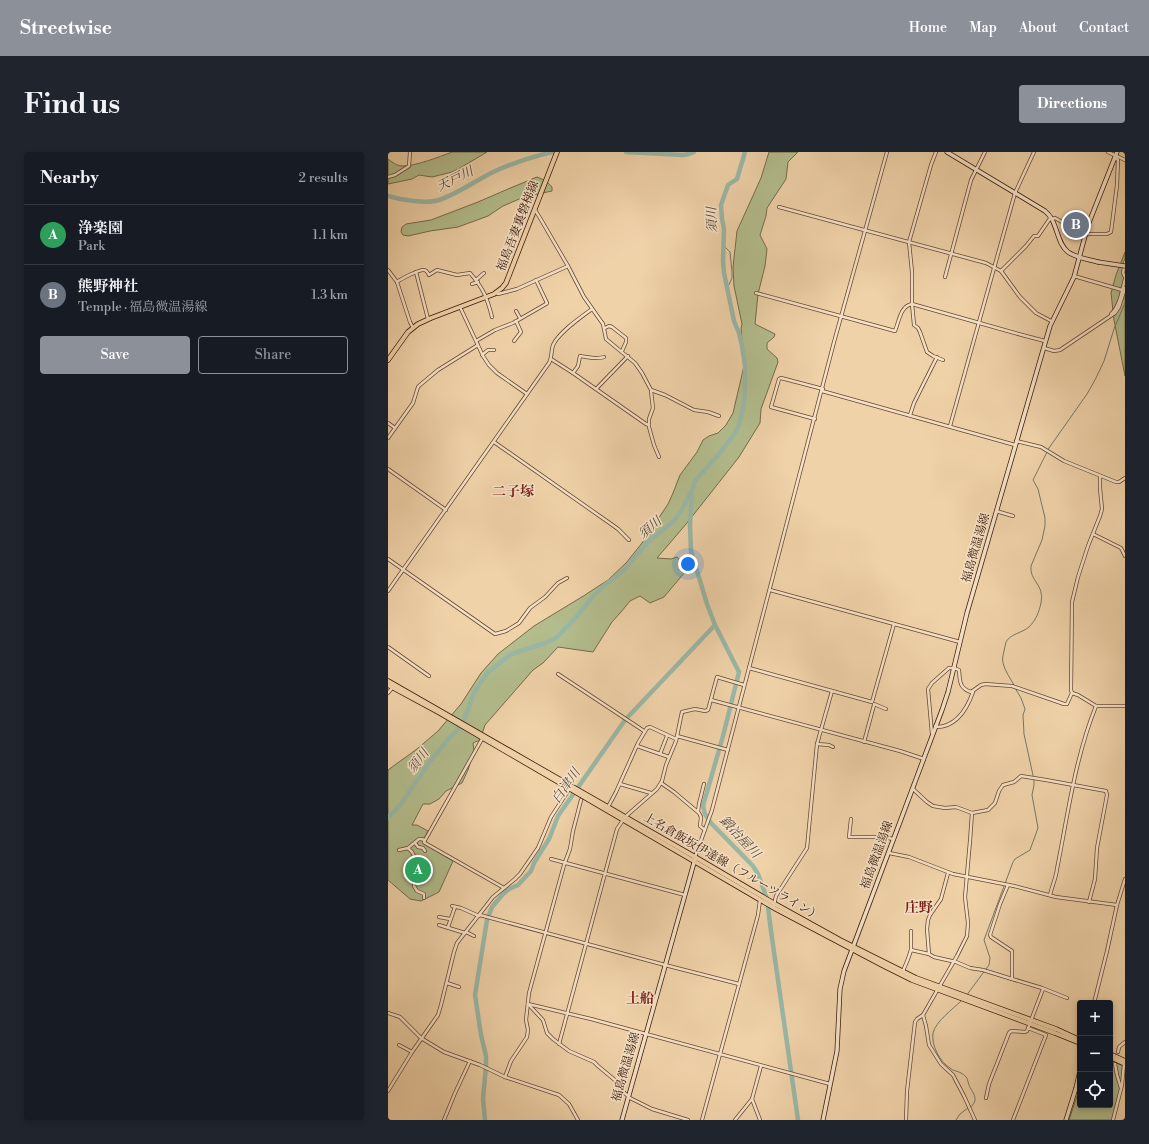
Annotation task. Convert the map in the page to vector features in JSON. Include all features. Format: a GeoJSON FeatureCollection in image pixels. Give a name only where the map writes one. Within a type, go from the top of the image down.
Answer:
{"type":"FeatureCollection","features":[{"type":"Feature","properties":{"kind":"main road","name":"福島吾妻裏磐梯線"},"geometry":{"type":"LineString","coordinates":[[388,360],[390,354],[413,328],[428,319],[486,297],[502,288],[506,283],[557,152]]}},
{"type":"Feature","properties":{"kind":"main road"},"geometry":{"type":"LineString","coordinates":[[947,152],[1045,211],[1052,218],[1062,246],[1071,254],[1098,262],[1125,266]]}},
{"type":"Feature","properties":{"kind":"main road","name":"福島微温湯線"},"geometry":{"type":"LineString","coordinates":[[823,1120],[838,1047],[840,989],[844,971],[933,737],[948,692],[967,613],[1045,340],[1051,321],[1074,276],[1085,234],[1094,208],[1116,155]]}},
{"type":"Feature","properties":{"kind":"main road","name":"上名倉飯坂伊達線（フルーツライン）"},"geometry":{"type":"LineString","coordinates":[[388,681],[394,686],[571,788],[583,797],[695,859],[761,898],[912,980],[938,988],[1030,1024],[1077,1039]]}},
{"type":"Feature","properties":{"kind":"main road","name":"上名倉飯坂伊達線（フルーツライン）"},"geometry":{"type":"LineString","coordinates":[[388,685],[394,686]]}},
{"type":"Feature","properties":{"kind":"main road","name":"上名倉飯坂伊達線（フルーツライン）"},"geometry":{"type":"LineString","coordinates":[[469,729],[482,739],[571,788]]}},
{"type":"Feature","properties":{"kind":"main road","name":"上名倉飯坂伊達線（フルーツライン）"},"geometry":{"type":"LineString","coordinates":[[583,797],[608,808],[624,819]]}},
{"type":"Feature","properties":{"kind":"main road","name":"福島微温湯線"},"geometry":{"type":"LineString","coordinates":[[622,1120],[695,859]]}},
{"type":"Feature","properties":{"kind":"main road","name":"上名倉飯坂伊達線（フルーツライン）"},"geometry":{"type":"LineString","coordinates":[[853,948],[938,988]]}},
{"type":"Feature","properties":{"kind":"main road","name":"上名倉飯坂伊達線（フルーツライン）"},"geometry":{"type":"LineString","coordinates":[[1030,1024],[1038,1029],[1077,1042]]}},
{"type":"Feature","properties":{"kind":"main road"},"geometry":{"type":"LineString","coordinates":[[1113,1055],[1125,1060]]}},
{"type":"Feature","properties":{"kind":"main road"},"geometry":{"type":"LineString","coordinates":[[1113,1058],[1125,1064]]}},
{"type":"Feature","properties":{"kind":"main road"},"geometry":{"type":"LineString","coordinates":[[1066,1120],[1080,1072]]}},
{"type":"Feature","properties":{"kind":"street"},"geometry":{"type":"LineString","coordinates":[[388,177],[395,175],[409,166],[410,152]]}},
{"type":"Feature","properties":{"kind":"street"},"geometry":{"type":"LineString","coordinates":[[695,859],[728,750],[822,390],[887,152]]}},
{"type":"Feature","properties":{"kind":"street"},"geometry":{"type":"LineString","coordinates":[[936,152],[909,242],[914,325],[918,328],[926,350],[929,354],[943,360]]}},
{"type":"Feature","properties":{"kind":"street"},"geometry":{"type":"LineString","coordinates":[[945,277],[971,180],[985,152]]}},
{"type":"Feature","properties":{"kind":"street"},"geometry":{"type":"LineString","coordinates":[[950,426],[993,267],[1015,193],[1034,152]]}},
{"type":"Feature","properties":{"kind":"street"},"geometry":{"type":"LineString","coordinates":[[1108,152],[1125,160]]}},
{"type":"Feature","properties":{"kind":"street"},"geometry":{"type":"LineString","coordinates":[[1001,272],[1034,236],[1038,236],[1052,218],[1055,218],[1085,234],[1110,233],[1117,185],[1118,161],[1116,155]]}},
{"type":"Feature","properties":{"kind":"street"},"geometry":{"type":"LineString","coordinates":[[779,206],[986,263],[1001,272],[1020,297],[1036,313],[1051,321]]}},
{"type":"Feature","properties":{"kind":"street"},"geometry":{"type":"LineString","coordinates":[[535,210],[568,266],[584,297],[605,328],[606,339],[628,356],[637,366],[651,390],[653,408],[649,419],[649,425],[654,445],[659,456]]}},
{"type":"Feature","properties":{"kind":"street"},"geometry":{"type":"LineString","coordinates":[[1108,318],[1115,309],[1122,290],[1125,278],[1123,273],[1125,262]]}},
{"type":"Feature","properties":{"kind":"street"},"geometry":{"type":"LineString","coordinates":[[495,293],[498,294],[517,289],[568,266]]}},
{"type":"Feature","properties":{"kind":"street"},"geometry":{"type":"LineString","coordinates":[[388,270],[397,282],[413,328]]}},
{"type":"Feature","properties":{"kind":"street"},"geometry":{"type":"LineString","coordinates":[[397,282],[416,272],[424,270],[429,275],[438,270],[457,275],[470,273],[477,281],[486,297],[492,317]]}},
{"type":"Feature","properties":{"kind":"street"},"geometry":{"type":"LineString","coordinates":[[416,272],[428,319]]}},
{"type":"Feature","properties":{"kind":"street"},"geometry":{"type":"LineString","coordinates":[[472,284],[484,273]]}},
{"type":"Feature","properties":{"kind":"street"},"geometry":{"type":"LineString","coordinates":[[1074,276],[1122,290]]}},
{"type":"Feature","properties":{"kind":"street"},"geometry":{"type":"LineString","coordinates":[[476,341],[495,330],[516,321],[547,303],[536,280]]}},
{"type":"Feature","properties":{"kind":"street"},"geometry":{"type":"LineString","coordinates":[[1043,348],[1054,351],[1060,350],[1108,318],[1118,310],[1125,288]]}},
{"type":"Feature","properties":{"kind":"street"},"geometry":{"type":"LineString","coordinates":[[756,293],[896,331],[903,309],[907,305],[912,304],[1045,340]]}},
{"type":"Feature","properties":{"kind":"street"},"geometry":{"type":"LineString","coordinates":[[460,307],[487,363],[494,370],[527,394]]}},
{"type":"Feature","properties":{"kind":"street"},"geometry":{"type":"LineString","coordinates":[[388,591],[549,364],[553,346],[557,339],[592,309]]}},
{"type":"Feature","properties":{"kind":"street"},"geometry":{"type":"LineString","coordinates":[[516,311],[520,318]]}},
{"type":"Feature","properties":{"kind":"street"},"geometry":{"type":"LineString","coordinates":[[514,341],[521,332],[516,321]]}},
{"type":"Feature","properties":{"kind":"street"},"geometry":{"type":"LineString","coordinates":[[465,326],[470,327]]}},
{"type":"Feature","properties":{"kind":"street"},"geometry":{"type":"LineString","coordinates":[[605,328],[609,326],[612,327],[626,338],[622,351]]}},
{"type":"Feature","properties":{"kind":"street"},"geometry":{"type":"LineString","coordinates":[[388,438],[413,403],[420,385],[438,370],[478,345]]}},
{"type":"Feature","properties":{"kind":"street"},"geometry":{"type":"LineString","coordinates":[[482,354],[488,350],[494,350]]}},
{"type":"Feature","properties":{"kind":"street"},"geometry":{"type":"LineString","coordinates":[[574,373],[578,366],[580,356],[593,358],[604,357]]}},
{"type":"Feature","properties":{"kind":"street"},"geometry":{"type":"LineString","coordinates":[[596,389],[628,356]]}},
{"type":"Feature","properties":{"kind":"street"},"geometry":{"type":"LineString","coordinates":[[910,415],[937,358]]}},
{"type":"Feature","properties":{"kind":"street"},"geometry":{"type":"LineString","coordinates":[[551,359],[574,373],[649,425]]}},
{"type":"Feature","properties":{"kind":"street"},"geometry":{"type":"LineString","coordinates":[[815,419],[771,407],[779,379],[781,378],[950,426],[1016,443],[1041,447],[1064,461],[1100,476],[1117,482],[1125,478]]}},
{"type":"Feature","properties":{"kind":"street"},"geometry":{"type":"LineString","coordinates":[[651,390],[665,395],[694,410],[708,412],[719,416]]}},
{"type":"Feature","properties":{"kind":"street"},"geometry":{"type":"LineString","coordinates":[[388,423],[395,428]]}},
{"type":"Feature","properties":{"kind":"street"},"geometry":{"type":"LineString","coordinates":[[494,442],[618,529],[629,540]]}},
{"type":"Feature","properties":{"kind":"street"},"geometry":{"type":"LineString","coordinates":[[388,469],[446,510]]}},
{"type":"Feature","properties":{"kind":"street"},"geometry":{"type":"LineString","coordinates":[[932,723],[936,728],[949,725],[967,706],[973,691],[984,684],[1012,686],[1066,704],[1068,702],[1072,693],[1072,602],[1078,577],[1102,509],[1100,476]]}},
{"type":"Feature","properties":{"kind":"street"},"geometry":{"type":"LineString","coordinates":[[996,512],[1013,516]]}},
{"type":"Feature","properties":{"kind":"street"},"geometry":{"type":"LineString","coordinates":[[1093,534],[1120,548],[1125,556]]}},
{"type":"Feature","properties":{"kind":"street"},"geometry":{"type":"LineString","coordinates":[[388,559],[496,634],[506,631],[519,623],[530,608],[545,597],[558,583],[567,578]]}},
{"type":"Feature","properties":{"kind":"street"},"geometry":{"type":"LineString","coordinates":[[770,590],[960,642]]}},
{"type":"Feature","properties":{"kind":"street"},"geometry":{"type":"LineString","coordinates":[[864,742],[894,624]]}},
{"type":"Feature","properties":{"kind":"street"},"geometry":{"type":"LineString","coordinates":[[389,648],[429,676]]}},
{"type":"Feature","properties":{"kind":"street"},"geometry":{"type":"LineString","coordinates":[[749,668],[832,691],[886,709]]}},
{"type":"Feature","properties":{"kind":"street"},"geometry":{"type":"LineString","coordinates":[[933,737],[928,689],[929,686],[949,668],[954,668],[959,670],[960,683],[964,689],[973,691]]}},
{"type":"Feature","properties":{"kind":"street"},"geometry":{"type":"LineString","coordinates":[[558,674],[644,731]]}},
{"type":"Feature","properties":{"kind":"street"},"geometry":{"type":"LineString","coordinates":[[559,1044],[606,874],[616,832],[624,819],[657,789],[661,783],[677,738],[682,712],[695,709],[705,711],[708,710],[717,678],[744,685]]}},
{"type":"Feature","properties":{"kind":"street"},"geometry":{"type":"LineString","coordinates":[[388,693],[394,686]]}},
{"type":"Feature","properties":{"kind":"street"},"geometry":{"type":"LineString","coordinates":[[774,905],[776,896],[807,848],[817,744],[832,691]]}},
{"type":"Feature","properties":{"kind":"street"},"geometry":{"type":"LineString","coordinates":[[1072,693],[1096,706],[1125,706]]}},
{"type":"Feature","properties":{"kind":"street"},"geometry":{"type":"LineString","coordinates":[[711,700],[924,759]]}},
{"type":"Feature","properties":{"kind":"street"},"geometry":{"type":"LineString","coordinates":[[1050,895],[1057,870],[1073,785],[1083,744],[1096,706]]}},
{"type":"Feature","properties":{"kind":"street"},"geometry":{"type":"LineString","coordinates":[[608,808],[644,731],[649,726],[667,736],[728,750]]}},
{"type":"Feature","properties":{"kind":"street"},"geometry":{"type":"LineString","coordinates":[[660,754],[667,736]]}},
{"type":"Feature","properties":{"kind":"street"},"geometry":{"type":"LineString","coordinates":[[425,840],[482,739]]}},
{"type":"Feature","properties":{"kind":"street"},"geometry":{"type":"LineString","coordinates":[[817,744],[829,745],[833,747]]}},
{"type":"Feature","properties":{"kind":"street"},"geometry":{"type":"LineString","coordinates":[[637,746],[670,757]]}},
{"type":"Feature","properties":{"kind":"street"},"geometry":{"type":"LineString","coordinates":[[913,789],[932,806],[945,808],[956,807],[972,813],[988,810],[995,803],[999,790],[1003,785],[1014,782],[1021,776],[1107,792],[1097,848],[1095,879],[1089,902]]}},
{"type":"Feature","properties":{"kind":"street"},"geometry":{"type":"LineString","coordinates":[[661,783],[698,812],[701,817],[700,826],[705,830]]}},
{"type":"Feature","properties":{"kind":"street"},"geometry":{"type":"LineString","coordinates":[[620,784],[652,793]]}},
{"type":"Feature","properties":{"kind":"street"},"geometry":{"type":"LineString","coordinates":[[698,812],[704,784]]}},
{"type":"Feature","properties":{"kind":"street"},"geometry":{"type":"LineString","coordinates":[[388,1091],[421,1038],[438,1016],[456,946],[493,897],[517,877],[536,851],[551,817],[571,788]]}},
{"type":"Feature","properties":{"kind":"street"},"geometry":{"type":"LineString","coordinates":[[505,1077],[510,1064],[528,1034],[526,1020],[529,993],[564,865],[570,849],[573,831],[583,797]]}},
{"type":"Feature","properties":{"kind":"street"},"geometry":{"type":"LineString","coordinates":[[906,1120],[908,1083],[915,1022],[923,1015],[954,962],[966,940],[968,933],[965,897],[972,813]]}},
{"type":"Feature","properties":{"kind":"street"},"geometry":{"type":"LineString","coordinates":[[851,818],[849,837],[881,837],[894,839]]}},
{"type":"Feature","properties":{"kind":"street"},"geometry":{"type":"LineString","coordinates":[[399,850],[408,848],[419,839],[425,840]]}},
{"type":"Feature","properties":{"kind":"street"},"geometry":{"type":"LineString","coordinates":[[425,840],[425,843],[504,888]]}},
{"type":"Feature","properties":{"kind":"street"},"geometry":{"type":"LineString","coordinates":[[414,843],[418,847],[423,848],[425,852]]}},
{"type":"Feature","properties":{"kind":"street"},"geometry":{"type":"LineString","coordinates":[[408,848],[416,860],[414,886],[417,891],[424,894],[424,898]]}},
{"type":"Feature","properties":{"kind":"street"},"geometry":{"type":"LineString","coordinates":[[889,852],[912,858],[948,873],[1050,895],[1117,906]]}},
{"type":"Feature","properties":{"kind":"street"},"geometry":{"type":"LineString","coordinates":[[551,859],[685,895]]}},
{"type":"Feature","properties":{"kind":"street"},"geometry":{"type":"LineString","coordinates":[[929,954],[928,918],[941,899],[948,873]]}},
{"type":"Feature","properties":{"kind":"street"},"geometry":{"type":"LineString","coordinates":[[1095,1000],[1117,906],[1125,879]]}},
{"type":"Feature","properties":{"kind":"street"},"geometry":{"type":"LineString","coordinates":[[1008,885],[990,935],[991,938],[1012,951],[1012,979]]}},
{"type":"Feature","properties":{"kind":"street"},"geometry":{"type":"LineString","coordinates":[[702,1120],[758,915],[761,898]]}},
{"type":"Feature","properties":{"kind":"street"},"geometry":{"type":"LineString","coordinates":[[448,927],[454,906],[479,916],[665,966],[739,984]]}},
{"type":"Feature","properties":{"kind":"street"},"geometry":{"type":"LineString","coordinates":[[439,917],[450,919]]}},
{"type":"Feature","properties":{"kind":"street"},"geometry":{"type":"LineString","coordinates":[[439,925],[474,936]]}},
{"type":"Feature","properties":{"kind":"street"},"geometry":{"type":"LineString","coordinates":[[903,971],[911,950],[911,931]]}},
{"type":"Feature","properties":{"kind":"street"},"geometry":{"type":"LineString","coordinates":[[911,950],[929,954],[934,957],[970,968],[983,970],[1044,989],[1067,998]]}},
{"type":"Feature","properties":{"kind":"street"},"geometry":{"type":"LineString","coordinates":[[447,983],[459,987]]}},
{"type":"Feature","properties":{"kind":"street"},"geometry":{"type":"LineString","coordinates":[[986,1098],[989,1084],[1009,1033],[1011,1031],[1025,1032],[1030,1024],[1044,989]]}},
{"type":"Feature","properties":{"kind":"street"},"geometry":{"type":"LineString","coordinates":[[528,1004],[568,1013],[831,1084]]}},
{"type":"Feature","properties":{"kind":"street"},"geometry":{"type":"LineString","coordinates":[[528,1004],[543,1020],[549,1035],[569,1052],[598,1066],[616,1081],[621,1090],[628,1097],[652,1108],[688,1120]]}},
{"type":"Feature","properties":{"kind":"street"},"geometry":{"type":"LineString","coordinates":[[388,1013],[400,1017],[421,1038],[444,1052],[470,1061],[505,1077],[559,1095],[569,1104],[578,1120]]}},
{"type":"Feature","properties":{"kind":"street"},"geometry":{"type":"LineString","coordinates":[[923,1015],[930,1047],[941,1064],[953,1075],[975,1120]]}},
{"type":"Feature","properties":{"kind":"street"},"geometry":{"type":"LineString","coordinates":[[1013,1120],[1046,1035],[1038,1029]]}},
{"type":"Feature","properties":{"kind":"street"},"geometry":{"type":"LineString","coordinates":[[1118,1052],[1119,1047],[1125,1042]]}},
{"type":"Feature","properties":{"kind":"street"},"geometry":{"type":"LineString","coordinates":[[399,1045],[412,1052]]}},
{"type":"Feature","properties":{"kind":"street"},"geometry":{"type":"LineString","coordinates":[[1113,1120],[1122,1088],[1125,1060]]}},
{"type":"Feature","properties":{"kind":"street"},"geometry":{"type":"LineString","coordinates":[[444,1120],[470,1061]]}},
{"type":"Feature","properties":{"kind":"street"},"geometry":{"type":"LineString","coordinates":[[1115,1064],[1122,1088]]}},
{"type":"Feature","properties":{"kind":"street"},"geometry":{"type":"LineString","coordinates":[[735,1120],[752,1099],[762,1065]]}},
{"type":"Feature","properties":{"kind":"street"},"geometry":{"type":"LineString","coordinates":[[752,1099],[760,1120]]}},
{"type":"Feature","properties":{"kind":"green space"},"geometry":{"type":"Polygon","coordinates":[[[452,152],[487,152],[452,172],[432,177],[419,175],[412,179],[388,184],[388,159],[395,164],[408,166],[452,152]]]}},
{"type":"Feature","properties":{"kind":"green space"},"geometry":{"type":"Polygon","coordinates":[[[769,152],[798,152],[788,162],[786,179],[767,208],[760,235],[767,249],[765,266],[758,294],[755,324],[775,334],[774,337],[767,343],[767,349],[777,358],[778,362],[761,409],[760,423],[739,457],[687,523],[657,558],[671,559],[677,557],[683,564],[685,572],[664,597],[650,603],[640,596],[630,601],[612,622],[593,652],[558,647],[543,663],[533,670],[485,725],[480,740],[473,743],[474,751],[462,783],[446,791],[439,799],[430,804],[423,804],[412,825],[417,825],[428,831],[423,841],[424,844],[453,861],[439,892],[421,901],[410,899],[388,880],[388,770],[417,749],[438,731],[461,704],[481,673],[498,654],[534,626],[608,580],[626,563],[642,543],[668,504],[680,475],[697,452],[703,440],[718,433],[726,425],[733,413],[744,366],[742,324],[734,286],[733,267],[737,231],[761,178],[769,152]]]}},
{"type":"Feature","properties":{"kind":"green space"},"geometry":{"type":"Polygon","coordinates":[[[537,177],[549,184],[552,187],[552,191],[524,197],[503,206],[488,216],[458,227],[408,236],[403,235],[401,232],[402,227],[406,224],[431,220],[537,177]]]}},
{"type":"Feature","properties":{"kind":"green space"},"geometry":{"type":"Polygon","coordinates":[[[1125,252],[1125,376],[1114,320],[1111,293],[1125,252]]]}},
{"type":"Feature","properties":{"kind":"green space"},"geometry":{"type":"Polygon","coordinates":[[[1113,1061],[1123,1066],[1121,1086],[1112,1120],[1069,1120],[1077,1096],[1077,1108],[1113,1108],[1113,1061]]]}},
{"type":"Feature","properties":{"kind":"waterway","name":"天戸川"},"geometry":{"type":"LineString","coordinates":[[388,196],[414,201],[428,202],[439,200],[498,170],[521,161],[552,152]]}},
{"type":"Feature","properties":{"kind":"waterway","name":"天戸川"},"geometry":{"type":"LineString","coordinates":[[626,152],[683,155],[694,152]]}},
{"type":"Feature","properties":{"kind":"waterway","name":"須川"},"geometry":{"type":"LineString","coordinates":[[388,818],[401,804],[431,760],[456,732],[464,720],[474,693],[487,673],[511,654],[543,644],[556,638],[594,595],[623,571],[647,543],[674,521],[681,511],[695,481],[719,454],[733,436],[739,425],[745,393],[745,366],[742,346],[734,321],[724,273],[724,229],[721,205],[728,185],[737,179],[745,152]]}},
{"type":"Feature","properties":{"kind":"waterway"},"geometry":{"type":"LineString","coordinates":[[723,245],[730,252],[732,272],[732,278],[727,289]]}},
{"type":"Feature","properties":{"kind":"waterway"},"geometry":{"type":"LineString","coordinates":[[1014,685],[1006,672],[1003,662],[1006,642],[1010,637],[1029,627],[1038,613],[1042,597],[1041,591],[1032,575],[1031,566],[1042,540],[1045,518],[1038,489],[1033,480],[1049,448],[1087,394],[1095,380],[1104,361],[1114,329],[1125,303]]}},
{"type":"Feature","properties":{"kind":"waterway","name":"鍛冶屋川"},"geometry":{"type":"LineString","coordinates":[[692,490],[690,526],[691,551],[715,625],[739,672],[703,806],[705,814],[711,823],[753,866],[758,874],[767,899],[798,1120]]}},
{"type":"Feature","properties":{"kind":"waterway","name":"白津川"},"geometry":{"type":"LineString","coordinates":[[485,1120],[483,1099],[486,1056],[475,995],[487,920],[492,907],[503,894],[509,889],[518,885],[531,871],[534,863],[549,839],[558,816],[625,720],[715,625]]}},
{"type":"Feature","properties":{"kind":"waterway"},"geometry":{"type":"LineString","coordinates":[[966,996],[989,965],[990,958],[984,940],[1013,862],[1015,859],[1030,850],[1038,828],[1032,795],[1034,780],[1024,734],[1023,715],[1025,709],[1015,688]]}},
{"type":"Feature","properties":{"kind":"waterway"},"geometry":{"type":"LineString","coordinates":[[961,1001],[938,1024],[933,1033],[933,1043],[943,1062],[951,1069],[961,1073],[967,1078],[975,1098],[974,1104],[971,1107]]}},
{"type":"Feature","properties":{"kind":"waterway"},"geometry":{"type":"LineString","coordinates":[[956,1120],[960,1114],[968,1108]]}},
{"type":"Feature","properties":{"kind":"place","name":"熊野神社"},"geometry":{"type":"Point","coordinates":[1076,225]}},
{"type":"Feature","properties":{"kind":"place","name":"浄楽園"},"geometry":{"type":"Point","coordinates":[418,870]}},
{"type":"Feature","properties":{"kind":"district","name":"二子塚"},"geometry":{"type":"Point","coordinates":[513,492]}},
{"type":"Feature","properties":{"kind":"district","name":"庄野"},"geometry":{"type":"Point","coordinates":[919,908]}},
{"type":"Feature","properties":{"kind":"district","name":"土船"},"geometry":{"type":"Point","coordinates":[640,999]}}]}
